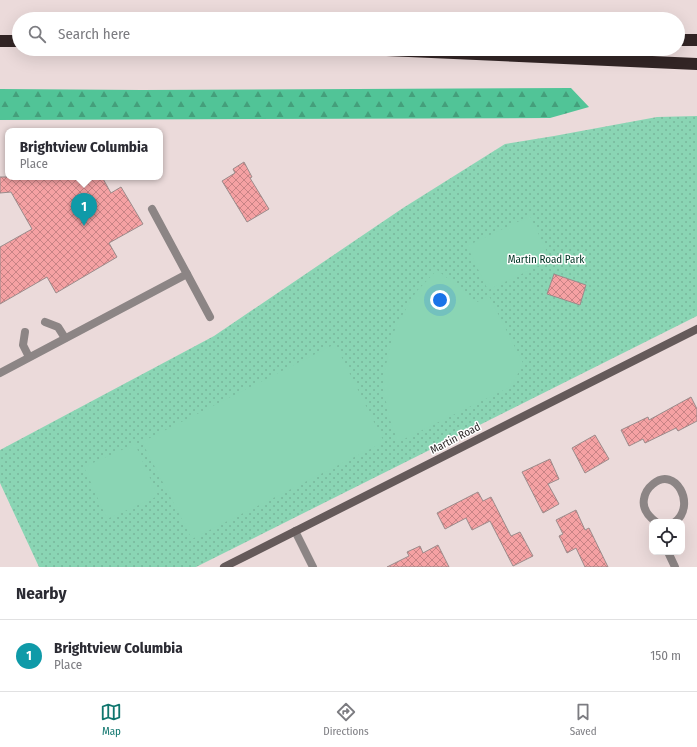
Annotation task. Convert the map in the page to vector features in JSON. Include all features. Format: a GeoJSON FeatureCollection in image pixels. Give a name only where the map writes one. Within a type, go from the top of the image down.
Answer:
{"type":"FeatureCollection","features":[{"type":"Feature","properties":{"kind":"highway"},"geometry":{"type":"LineString","coordinates":[[685,40],[697,40]]}},
{"type":"Feature","properties":{"kind":"highway"},"geometry":{"type":"LineString","coordinates":[[0,41],[12,41]]}},
{"type":"Feature","properties":{"kind":"highway"},"geometry":{"type":"LineString","coordinates":[[519,56],[697,64]]}},
{"type":"Feature","properties":{"kind":"street"},"geometry":{"type":"LineString","coordinates":[[152,209],[210,317]]}},
{"type":"Feature","properties":{"kind":"street"},"geometry":{"type":"LineString","coordinates":[[0,373],[187,274]]}},
{"type":"Feature","properties":{"kind":"street"},"geometry":{"type":"LineString","coordinates":[[45,322],[58,327],[65,338]]}},
{"type":"Feature","properties":{"kind":"street","name":"Martin Road"},"geometry":{"type":"LineString","coordinates":[[224,567],[697,329]]}},
{"type":"Feature","properties":{"kind":"street"},"geometry":{"type":"LineString","coordinates":[[25,332],[23,346],[29,357]]}},
{"type":"Feature","properties":{"kind":"street"},"geometry":{"type":"LineString","coordinates":[[652,519],[645,510],[643,502],[644,494],[656,481],[665,479],[675,481],[682,486],[688,496],[688,504],[681,519]]}},
{"type":"Feature","properties":{"kind":"street"},"geometry":{"type":"LineString","coordinates":[[295,531],[314,567]]}},
{"type":"Feature","properties":{"kind":"street"},"geometry":{"type":"LineString","coordinates":[[669,555],[675,567]]}},
{"type":"Feature","properties":{"kind":"green space"},"geometry":{"type":"Polygon","coordinates":[[[571,88],[589,107],[550,118],[0,120],[0,89],[142,90],[571,88]]]}},
{"type":"Feature","properties":{"kind":"green space","name":"Martin Road Park"},"geometry":{"type":"Polygon","coordinates":[[[697,116],[697,316],[196,567],[39,567],[0,483],[0,450],[214,336],[403,208],[505,144],[657,117],[697,116]]]}},
{"type":"Feature","properties":{"kind":"green space"},"geometry":{"type":"Polygon","coordinates":[[[530,216],[551,260],[488,290],[467,246],[530,216]]]}},
{"type":"Feature","properties":{"kind":"green space"},"geometry":{"type":"Polygon","coordinates":[[[437,270],[477,302],[489,296],[523,363],[512,386],[398,442],[390,420],[385,397],[385,370],[390,346],[396,326],[416,292],[437,270]]]}},
{"type":"Feature","properties":{"kind":"green space"},"geometry":{"type":"Polygon","coordinates":[[[335,344],[384,442],[192,539],[142,442],[335,344]]]}},
{"type":"Feature","properties":{"kind":"green space"},"geometry":{"type":"Polygon","coordinates":[[[135,444],[158,496],[107,519],[84,467],[135,444]]]}},
{"type":"Feature","properties":{"kind":"building"},"geometry":{"type":"Polygon","coordinates":[[[244,162],[252,177],[250,178],[269,209],[247,222],[222,181],[235,173],[233,169],[244,162]]]}},
{"type":"Feature","properties":{"kind":"building"},"geometry":{"type":"Polygon","coordinates":[[[0,177],[5,177],[5,180],[104,180],[111,193],[121,187],[143,224],[109,243],[117,257],[56,293],[47,277],[0,304],[0,247],[32,229],[11,192],[0,193],[0,177]]]}},
{"type":"Feature","properties":{"kind":"building"},"geometry":{"type":"Polygon","coordinates":[[[554,274],[586,285],[580,305],[547,294],[554,274]]]}},
{"type":"Feature","properties":{"kind":"building"},"geometry":{"type":"Polygon","coordinates":[[[691,397],[697,409],[697,421],[678,431],[676,428],[645,443],[643,439],[629,446],[621,430],[648,417],[649,420],[691,397]]]}},
{"type":"Feature","properties":{"kind":"building"},"geometry":{"type":"Polygon","coordinates":[[[595,435],[609,459],[585,473],[572,448],[595,435]]]}},
{"type":"Feature","properties":{"kind":"building"},"geometry":{"type":"Polygon","coordinates":[[[550,459],[559,479],[548,484],[559,504],[543,513],[522,472],[550,459]]]}},
{"type":"Feature","properties":{"kind":"building"},"geometry":{"type":"Polygon","coordinates":[[[478,492],[483,501],[491,497],[511,536],[520,532],[533,556],[513,566],[490,521],[472,530],[466,518],[445,529],[437,513],[478,492]]]}},
{"type":"Feature","properties":{"kind":"building"},"geometry":{"type":"Polygon","coordinates":[[[576,510],[585,530],[589,528],[608,567],[585,567],[576,548],[567,553],[559,536],[563,534],[556,520],[576,510]]]}},
{"type":"Feature","properties":{"kind":"building"},"geometry":{"type":"Polygon","coordinates":[[[438,545],[449,567],[387,567],[409,556],[407,552],[420,546],[423,553],[438,545]]]}},
{"type":"Feature","properties":{"kind":"place","name":"Brightview Columbia"},"geometry":{"type":"Point","coordinates":[84,226]}}]}
